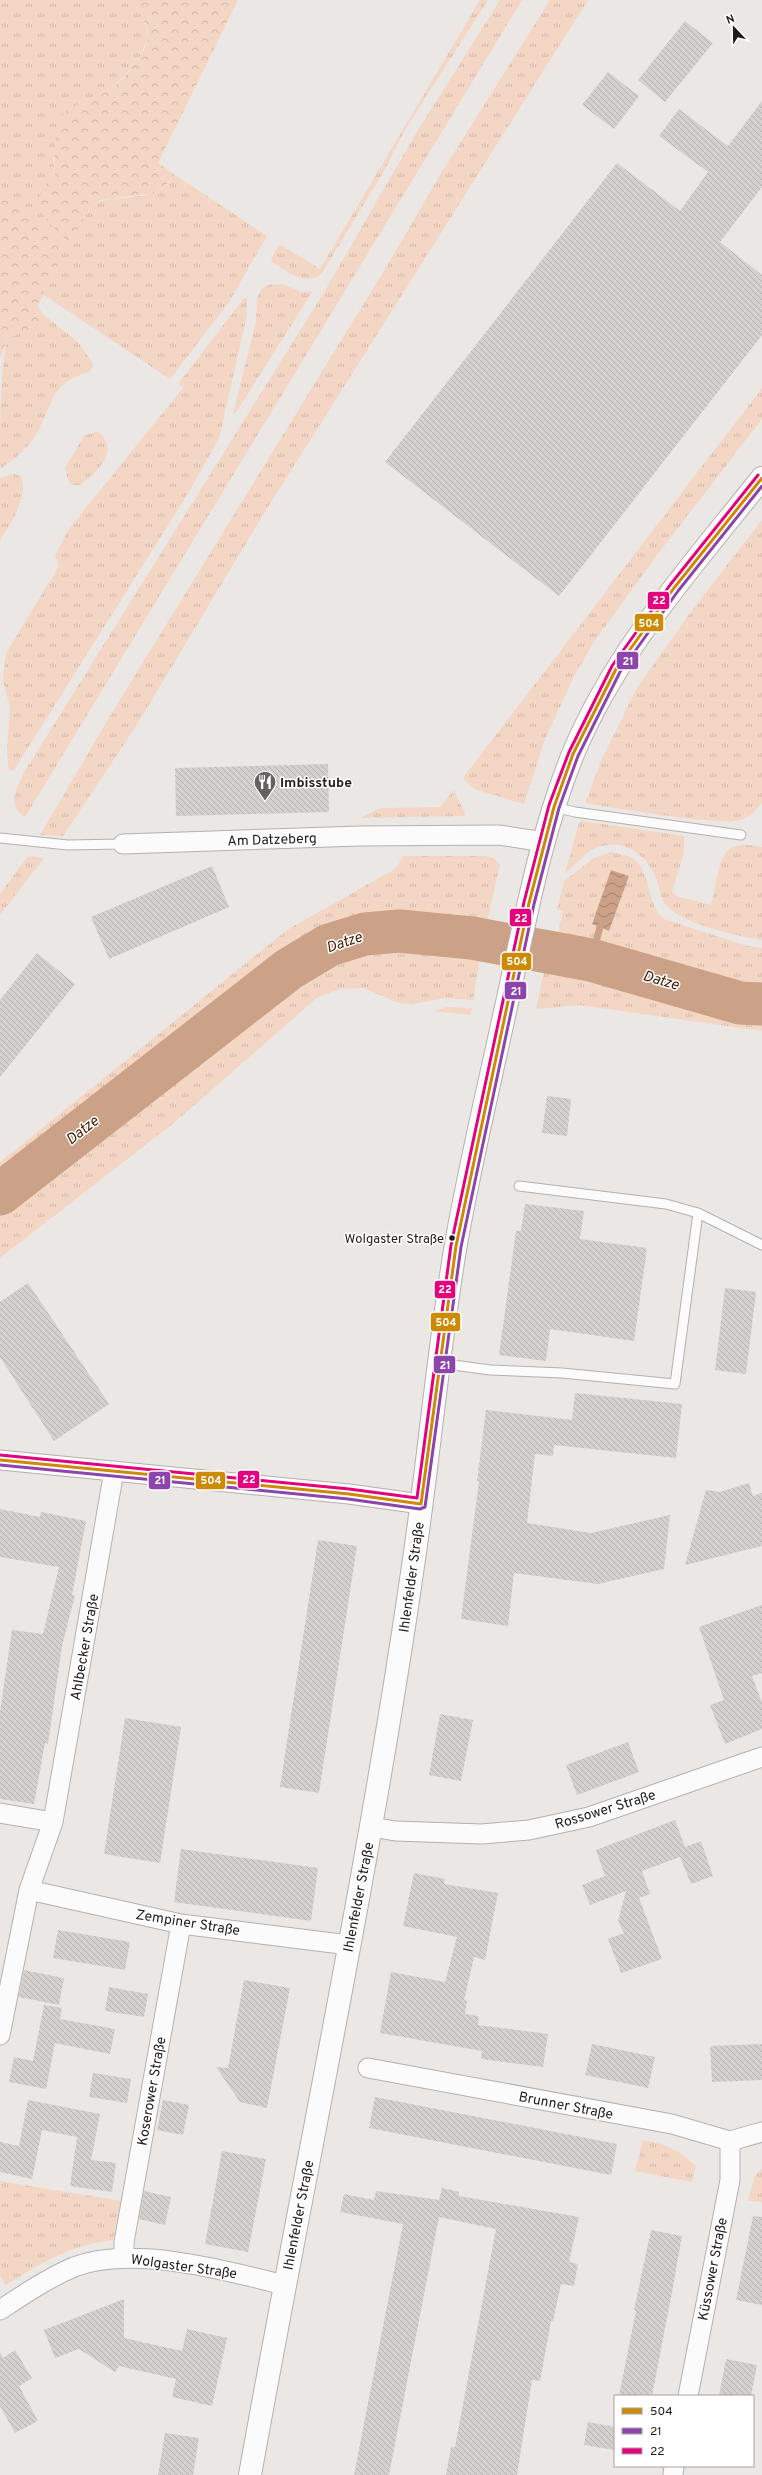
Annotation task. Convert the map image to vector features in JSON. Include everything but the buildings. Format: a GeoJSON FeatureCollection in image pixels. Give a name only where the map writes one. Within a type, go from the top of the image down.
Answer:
{"type":"FeatureCollection","features":[{"type":"Feature","properties":{"kind":"main road","name":"Ihlenfelder Straße"},"geometry":{"type":"LineString","coordinates":[[250,2475],[284,2285],[299,2217],[372,1827],[414,1561],[439,1363],[456,1246],[517,957],[544,842],[554,807],[573,754],[616,669],[674,588],[762,478]]}},
{"type":"Feature","properties":{"kind":"street","name":"Am Datzeberg"},"geometry":{"type":"LineString","coordinates":[[123,844],[360,836],[493,835],[544,842]]}},
{"type":"Feature","properties":{"kind":"street"},"geometry":{"type":"LineString","coordinates":[[0,1460],[349,1494],[421,1504]]}},
{"type":"Feature","properties":{"kind":"street","name":"Ahlbecker Straße"},"geometry":{"type":"LineString","coordinates":[[0,2035],[29,1890],[53,1822],[114,1471]]}},
{"type":"Feature","properties":{"kind":"street","name":"Rossower Straße"},"geometry":{"type":"LineString","coordinates":[[372,1827],[394,1831],[482,1834],[529,1830],[589,1817],[762,1758]]}},
{"type":"Feature","properties":{"kind":"street"},"geometry":{"type":"LineString","coordinates":[[0,1813],[53,1822]]}},
{"type":"Feature","properties":{"kind":"street","name":"Zempiner Straße"},"geometry":{"type":"LineString","coordinates":[[29,1890],[181,1924],[349,1945]]}},
{"type":"Feature","properties":{"kind":"street","name":"Koserower Straße"},"geometry":{"type":"LineString","coordinates":[[124,2258],[124,2242],[181,1924]]}},
{"type":"Feature","properties":{"kind":"street","name":"Brunner Straße"},"geometry":{"type":"LineString","coordinates":[[368,2068],[672,2124],[730,2141]]}},
{"type":"Feature","properties":{"kind":"street"},"geometry":{"type":"LineString","coordinates":[[730,2141],[762,2132]]}},
{"type":"Feature","properties":{"kind":"street","name":"Küssower Straße"},"geometry":{"type":"LineString","coordinates":[[688,2395],[730,2180],[730,2141]]}},
{"type":"Feature","properties":{"kind":"street","name":"Wolgaster Straße"},"geometry":{"type":"LineString","coordinates":[[2,2304],[74,2267],[99,2260],[124,2258],[156,2259],[248,2275],[284,2285]]}},
{"type":"Feature","properties":{"kind":"lane"},"geometry":{"type":"LineString","coordinates":[[554,807],[575,812],[741,835]]}},
{"type":"Feature","properties":{"kind":"lane","name":"Am Datzeberg"},"geometry":{"type":"LineString","coordinates":[[0,838],[68,845],[123,844]]}},
{"type":"Feature","properties":{"kind":"lane"},"geometry":{"type":"LineString","coordinates":[[519,1186],[666,1204],[698,1214],[762,1245]]}},
{"type":"Feature","properties":{"kind":"lane"},"geometry":{"type":"LineString","coordinates":[[439,1363],[490,1370],[562,1373],[675,1384],[698,1214]]}},
{"type":"Feature","properties":{"kind":"green space"},"geometry":{"type":"Polygon","coordinates":[[[0,0],[132,0],[144,18],[148,38],[137,62],[111,89],[70,109],[53,159],[55,175],[41,192],[89,213],[91,205],[100,202],[139,196],[158,191],[166,186],[174,174],[267,236],[229,302],[170,379],[44,295],[43,287],[59,265],[26,212],[0,200],[0,0]]]}},
{"type":"Feature","properties":{"kind":"green space"},"geometry":{"type":"Polygon","coordinates":[[[132,0],[238,0],[158,163],[174,174],[165,187],[153,193],[101,200],[92,205],[72,239],[67,240],[46,220],[40,207],[43,188],[55,175],[54,162],[57,130],[61,117],[65,113],[83,102],[114,87],[127,74],[144,50],[147,43],[148,32],[143,17],[132,0]]]}},
{"type":"Feature","properties":{"kind":"green space"},"geometry":{"type":"Polygon","coordinates":[[[480,0],[488,0],[406,128],[384,171],[322,273],[310,279],[304,279],[291,274],[273,263],[271,259],[279,244],[320,269],[480,0]]]}},
{"type":"Feature","properties":{"kind":"green space"},"geometry":{"type":"Polygon","coordinates":[[[500,0],[522,0],[25,817],[19,812],[14,802],[14,797],[23,774],[326,289],[415,135],[500,0]]]}},
{"type":"Feature","properties":{"kind":"green space"},"geometry":{"type":"Polygon","coordinates":[[[550,0],[588,0],[263,515],[136,726],[63,836],[40,835],[113,711],[390,261],[440,175],[550,0]]]}},
{"type":"Feature","properties":{"kind":"green space"},"geometry":{"type":"Polygon","coordinates":[[[0,200],[9,202],[26,211],[42,226],[61,248],[59,265],[43,287],[44,295],[37,306],[44,315],[39,327],[29,336],[17,334],[7,341],[0,358],[0,200]]]}},
{"type":"Feature","properties":{"kind":"green space"},"geometry":{"type":"Polygon","coordinates":[[[282,284],[302,292],[312,291],[237,411],[233,414],[256,321],[257,298],[262,288],[269,285],[282,284]]]}},
{"type":"Feature","properties":{"kind":"green space"},"geometry":{"type":"Polygon","coordinates":[[[245,297],[247,300],[247,315],[219,438],[189,492],[14,770],[9,771],[7,752],[10,708],[3,680],[6,653],[59,566],[55,555],[68,530],[183,388],[178,384],[245,297]]]}},
{"type":"Feature","properties":{"kind":"green space"},"geometry":{"type":"Polygon","coordinates":[[[44,315],[77,341],[94,365],[89,372],[77,376],[61,387],[56,393],[32,441],[17,456],[0,469],[1,401],[5,348],[11,337],[39,327],[44,315]]]}},
{"type":"Feature","properties":{"kind":"green space"},"geometry":{"type":"Polygon","coordinates":[[[762,388],[762,419],[654,559],[594,642],[574,676],[544,742],[524,804],[474,789],[463,778],[762,388]]]}},
{"type":"Feature","properties":{"kind":"green space"},"geometry":{"type":"Polygon","coordinates":[[[97,431],[104,438],[107,446],[107,453],[104,460],[93,474],[80,485],[72,485],[68,480],[65,468],[84,436],[97,431]]]}},
{"type":"Feature","properties":{"kind":"green space"},"geometry":{"type":"Polygon","coordinates":[[[14,474],[20,476],[23,483],[23,491],[18,509],[0,541],[0,478],[14,474]]]}},
{"type":"Feature","properties":{"kind":"green space"},"geometry":{"type":"Polygon","coordinates":[[[762,520],[762,803],[747,818],[733,821],[715,821],[585,803],[602,759],[637,688],[690,613],[762,520]]]}},
{"type":"Feature","properties":{"kind":"green space"},"geometry":{"type":"Polygon","coordinates":[[[454,790],[466,816],[360,818],[381,808],[440,807],[454,790]]]}},
{"type":"Feature","properties":{"kind":"green space"},"geometry":{"type":"Polygon","coordinates":[[[582,821],[684,836],[684,853],[672,891],[676,896],[711,905],[719,869],[726,852],[732,847],[740,845],[762,847],[762,940],[710,928],[672,911],[663,901],[657,879],[650,867],[636,852],[628,848],[610,844],[600,846],[587,853],[565,873],[579,823],[582,821]]]}},
{"type":"Feature","properties":{"kind":"green space"},"geometry":{"type":"Polygon","coordinates":[[[611,852],[632,858],[639,864],[646,879],[654,905],[664,919],[747,946],[762,948],[762,1031],[580,1005],[536,1009],[546,963],[551,964],[563,911],[557,909],[564,881],[594,858],[611,852]],[[612,870],[592,924],[609,931],[629,876],[612,870]]]}},
{"type":"Feature","properties":{"kind":"green space"},"geometry":{"type":"Polygon","coordinates":[[[28,856],[44,858],[0,915],[0,894],[28,856]]]}},
{"type":"Feature","properties":{"kind":"green space"},"geometry":{"type":"Polygon","coordinates":[[[404,856],[485,856],[492,857],[500,864],[481,949],[473,1000],[445,998],[412,1004],[399,1003],[363,988],[340,989],[318,997],[175,1122],[0,1258],[0,1162],[287,930],[395,869],[404,856]]]}},
{"type":"Feature","properties":{"kind":"green space"},"geometry":{"type":"Polygon","coordinates":[[[447,1007],[472,1008],[470,1015],[433,1011],[447,1007]]]}},
{"type":"Feature","properties":{"kind":"green space"},"geometry":{"type":"Polygon","coordinates":[[[643,2140],[672,2148],[696,2166],[692,2182],[635,2171],[643,2140]]]}},
{"type":"Feature","properties":{"kind":"green space"},"geometry":{"type":"Polygon","coordinates":[[[762,2169],[762,2202],[748,2201],[755,2175],[762,2169]]]}},
{"type":"Feature","properties":{"kind":"green space"},"geometry":{"type":"Polygon","coordinates":[[[0,2181],[121,2201],[113,2240],[98,2242],[70,2250],[32,2269],[6,2285],[0,2276],[0,2181]]]}},
{"type":"Feature","properties":{"kind":"water"},"geometry":{"type":"Polygon","coordinates":[[[611,870],[629,876],[609,931],[592,924],[611,870]]]}},
{"type":"Feature","properties":{"kind":"waterway"},"geometry":{"type":"LineString","coordinates":[[591,960],[600,927]]}},
{"type":"Feature","properties":{"kind":"waterway","name":"Datze"},"geometry":{"type":"LineString","coordinates":[[0,1194],[289,969],[329,945],[365,934],[399,931],[472,938],[591,960],[740,1003],[762,1004]]}},
{"type":"Feature","properties":{"kind":"transit line","name":"22"},"geometry":{"type":"LineString","coordinates":[[0,1455],[349,1489],[417,1498],[451,1245],[524,902],[549,805],[569,752],[612,666],[670,585],[758,475]]}},
{"type":"Feature","properties":{"kind":"transit line","name":"504"},"geometry":{"type":"LineString","coordinates":[[421,1504],[456,1246],[529,903],[554,807],[573,754],[616,669],[674,588],[762,478]]}},
{"type":"Feature","properties":{"kind":"transit line","name":"21"},"geometry":{"type":"LineString","coordinates":[[0,1465],[348,1499],[420,1509],[425,1507],[461,1247],[534,904],[559,808],[578,756],[620,672],[678,591],[762,486]]}},
{"type":"Feature","properties":{"kind":"transit line","name":"504"},"geometry":{"type":"LineString","coordinates":[[0,1460],[349,1494],[421,1504]]}},
{"type":"Feature","properties":{"kind":"place","name":"Imbisstube"},"geometry":{"type":"Point","coordinates":[265,802]}},
{"type":"Feature","properties":{"kind":"place","name":"Wolgaster Straße"},"geometry":{"type":"Point","coordinates":[452,1238]}}]}
